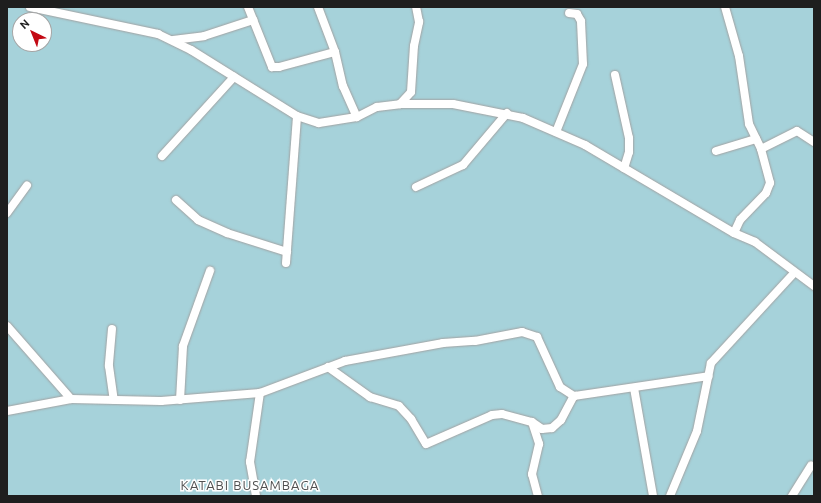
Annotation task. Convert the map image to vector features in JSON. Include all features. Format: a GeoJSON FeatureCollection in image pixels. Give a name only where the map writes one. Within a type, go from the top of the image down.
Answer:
{"type":"FeatureCollection","features":[{"type":"Feature","properties":{"kind":"street"},"geometry":{"type":"LineString","coordinates":[[30,7],[53,10],[158,34],[172,40],[297,116],[320,123],[357,117],[377,107],[400,104],[453,104],[507,113],[556,132],[624,168],[734,233],[768,250],[794,272],[814,286]]}},
{"type":"Feature","properties":{"kind":"street"},"geometry":{"type":"LineString","coordinates":[[248,7],[272,67],[279,67],[334,52]]}},
{"type":"Feature","properties":{"kind":"street"},"geometry":{"type":"LineString","coordinates":[[318,7],[334,52],[342,86],[357,117]]}},
{"type":"Feature","properties":{"kind":"street"},"geometry":{"type":"LineString","coordinates":[[400,104],[411,92],[414,46],[419,22],[416,7]]}},
{"type":"Feature","properties":{"kind":"street"},"geometry":{"type":"LineString","coordinates":[[725,7],[741,63],[749,124],[761,149],[770,183],[766,193],[740,220],[734,233]]}},
{"type":"Feature","properties":{"kind":"street"},"geometry":{"type":"LineString","coordinates":[[556,132],[583,64],[582,21],[577,14],[569,13]]}},
{"type":"Feature","properties":{"kind":"street"},"geometry":{"type":"LineString","coordinates":[[172,40],[204,36],[253,20]]}},
{"type":"Feature","properties":{"kind":"street"},"geometry":{"type":"LineString","coordinates":[[615,75],[629,138],[629,152],[624,168]]}},
{"type":"Feature","properties":{"kind":"street"},"geometry":{"type":"LineString","coordinates":[[162,156],[234,77]]}},
{"type":"Feature","properties":{"kind":"street"},"geometry":{"type":"LineString","coordinates":[[416,188],[463,165],[507,113]]}},
{"type":"Feature","properties":{"kind":"street"},"geometry":{"type":"LineString","coordinates":[[286,263],[297,116]]}},
{"type":"Feature","properties":{"kind":"street"},"geometry":{"type":"LineString","coordinates":[[761,149],[797,131],[814,142]]}},
{"type":"Feature","properties":{"kind":"street"},"geometry":{"type":"LineString","coordinates":[[716,151],[756,139]]}},
{"type":"Feature","properties":{"kind":"street"},"geometry":{"type":"LineString","coordinates":[[7,213],[27,185]]}},
{"type":"Feature","properties":{"kind":"street"},"geometry":{"type":"LineString","coordinates":[[176,200],[198,220],[227,233],[287,252]]}},
{"type":"Feature","properties":{"kind":"street"},"geometry":{"type":"LineString","coordinates":[[180,400],[183,346],[210,271]]}},
{"type":"Feature","properties":{"kind":"street"},"geometry":{"type":"LineString","coordinates":[[670,496],[697,431],[712,363],[721,350],[764,307],[794,272]]}},
{"type":"Feature","properties":{"kind":"street"},"geometry":{"type":"LineString","coordinates":[[8,328],[71,399]]}},
{"type":"Feature","properties":{"kind":"street"},"geometry":{"type":"LineString","coordinates":[[112,329],[108,366],[114,400]]}},
{"type":"Feature","properties":{"kind":"street"},"geometry":{"type":"LineString","coordinates":[[7,411],[71,399],[180,400],[260,393],[345,361],[443,343],[475,341],[522,332],[537,337],[560,387],[574,396],[709,376]]}},
{"type":"Feature","properties":{"kind":"street"},"geometry":{"type":"LineString","coordinates":[[328,367],[370,398],[399,406],[410,418],[426,444],[492,415],[502,414],[532,422],[542,429],[552,428],[561,420],[574,396]]}},
{"type":"Feature","properties":{"kind":"street"},"geometry":{"type":"LineString","coordinates":[[634,388],[653,496]]}},
{"type":"Feature","properties":{"kind":"street"},"geometry":{"type":"LineString","coordinates":[[256,496],[250,462],[260,393]]}},
{"type":"Feature","properties":{"kind":"street"},"geometry":{"type":"LineString","coordinates":[[532,422],[539,444],[532,474],[538,496]]}},
{"type":"Feature","properties":{"kind":"street"},"geometry":{"type":"LineString","coordinates":[[792,496],[813,464]]}},
{"type":"Feature","properties":{"kind":"water"},"geometry":{"type":"Polygon","coordinates":[[[7,7],[814,7],[814,496],[7,496],[7,7]]]}},
{"type":"Feature","properties":{"kind":"district","name":"KATABI BUSAMBAGA"},"geometry":{"type":"Point","coordinates":[250,485]}}]}
